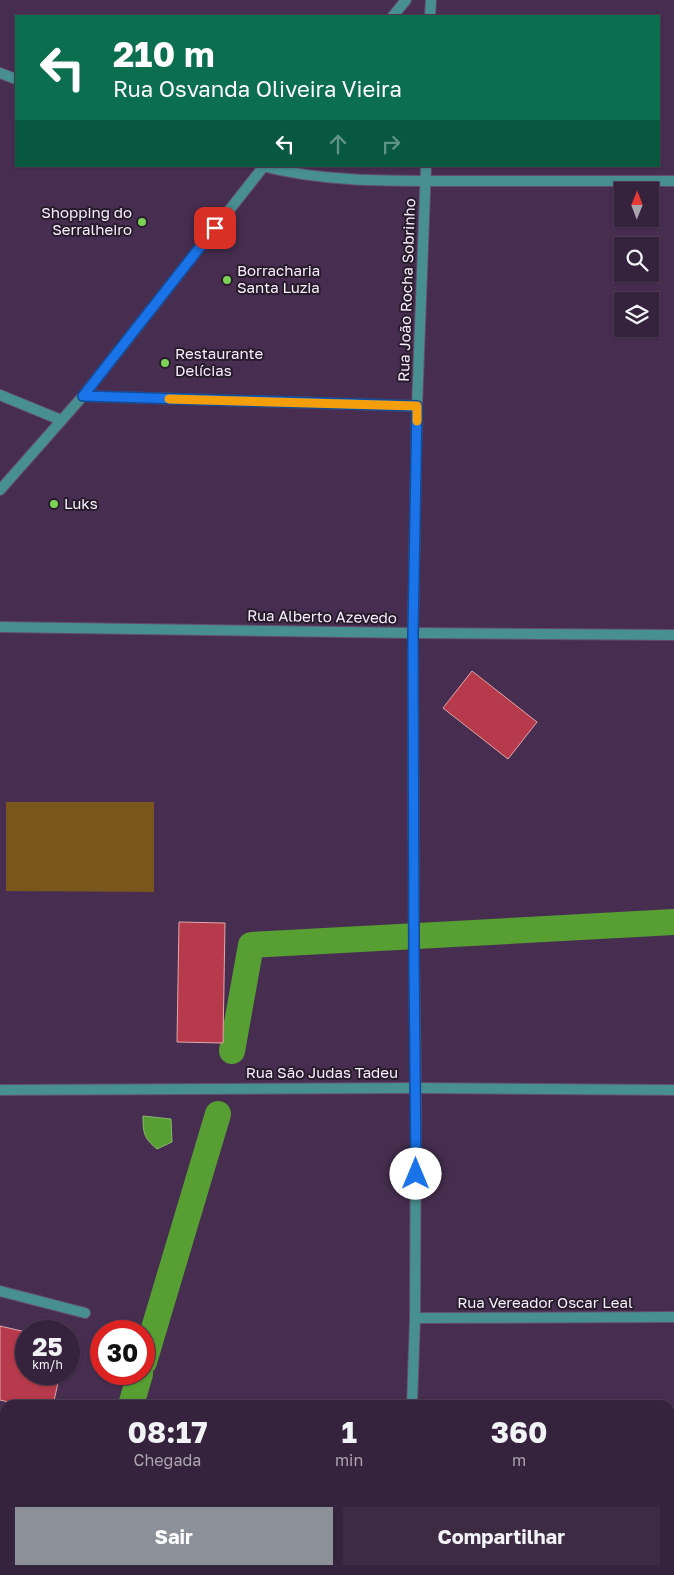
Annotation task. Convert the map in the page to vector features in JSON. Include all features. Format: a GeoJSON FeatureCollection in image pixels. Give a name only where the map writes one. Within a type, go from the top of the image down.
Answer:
{"type":"FeatureCollection","features":[{"type":"Feature","properties":{"kind":"street"},"geometry":{"type":"LineString","coordinates":[[394,15],[406,0]]}},
{"type":"Feature","properties":{"kind":"street"},"geometry":{"type":"LineString","coordinates":[[430,0],[430,15]]}},
{"type":"Feature","properties":{"kind":"street"},"geometry":{"type":"LineString","coordinates":[[0,73],[15,79]]}},
{"type":"Feature","properties":{"kind":"street"},"geometry":{"type":"LineString","coordinates":[[0,490],[83,396],[262,167]]}},
{"type":"Feature","properties":{"kind":"street"},"geometry":{"type":"LineString","coordinates":[[267,167],[330,178],[426,181],[674,181]]}},
{"type":"Feature","properties":{"kind":"street","name":"Rua João Rocha Sobrinho"},"geometry":{"type":"LineString","coordinates":[[412,1400],[416,1318],[413,633],[417,406],[426,167]]}},
{"type":"Feature","properties":{"kind":"street"},"geometry":{"type":"LineString","coordinates":[[0,395],[62,420]]}},
{"type":"Feature","properties":{"kind":"street"},"geometry":{"type":"LineString","coordinates":[[83,396],[417,406]]}},
{"type":"Feature","properties":{"kind":"street","name":"Rua Alberto Azevedo"},"geometry":{"type":"LineString","coordinates":[[0,627],[674,635]]}},
{"type":"Feature","properties":{"kind":"street","name":"Rua São Judas Tadeu"},"geometry":{"type":"LineString","coordinates":[[0,1090],[416,1088],[674,1090]]}},
{"type":"Feature","properties":{"kind":"street"},"geometry":{"type":"LineString","coordinates":[[0,1291],[85,1314]]}},
{"type":"Feature","properties":{"kind":"street","name":"Rua Vereador Oscar Leal"},"geometry":{"type":"LineString","coordinates":[[416,1318],[674,1317]]}},
{"type":"Feature","properties":{"kind":"shaded area"},"geometry":{"type":"Polygon","coordinates":[[[6,802],[154,802],[154,892],[6,891],[6,802]]]}},
{"type":"Feature","properties":{"kind":"shaded area"},"geometry":{"type":"Polygon","coordinates":[[[143,1116],[171,1119],[172,1142],[157,1149],[145,1135],[143,1116]]]}},
{"type":"Feature","properties":{"kind":"building"},"geometry":{"type":"Polygon","coordinates":[[[472,671],[537,722],[508,759],[443,708],[472,671]]]}},
{"type":"Feature","properties":{"kind":"building"},"geometry":{"type":"Polygon","coordinates":[[[179,922],[225,923],[223,1043],[177,1042],[179,922]]]}},
{"type":"Feature","properties":{"kind":"building"},"geometry":{"type":"Polygon","coordinates":[[[0,1326],[15,1329],[15,1385],[58,1385],[54,1400],[0,1400],[0,1326]]]}},
{"type":"Feature","properties":{"kind":"waterway"},"geometry":{"type":"LineString","coordinates":[[232,1051],[251,945],[674,922]]}},
{"type":"Feature","properties":{"kind":"waterway"},"geometry":{"type":"LineString","coordinates":[[155,1325],[218,1114]]}},
{"type":"Feature","properties":{"kind":"waterway"},"geometry":{"type":"LineString","coordinates":[[132,1400],[137,1385]]}},
{"type":"Feature","properties":{"kind":"slow traffic"},"geometry":{"type":"LineString","coordinates":[[169,399],[417,406],[417,421]]}},
{"type":"Feature","properties":{"kind":"place","name":"Shopping do Serralheiro"},"geometry":{"type":"Point","coordinates":[142,222]}},
{"type":"Feature","properties":{"kind":"place","name":"Borracharia Santa Luzia"},"geometry":{"type":"Point","coordinates":[227,280]}},
{"type":"Feature","properties":{"kind":"place","name":"Restaurante Delícias"},"geometry":{"type":"Point","coordinates":[165,363]}},
{"type":"Feature","properties":{"kind":"place","name":"Luks"},"geometry":{"type":"Point","coordinates":[54,504]}},
{"type":"Feature","properties":{"kind":"route"},"geometry":{"type":"LineString","coordinates":[[215,228],[83,396],[417,406],[413,633],[416,1174]]}}]}
